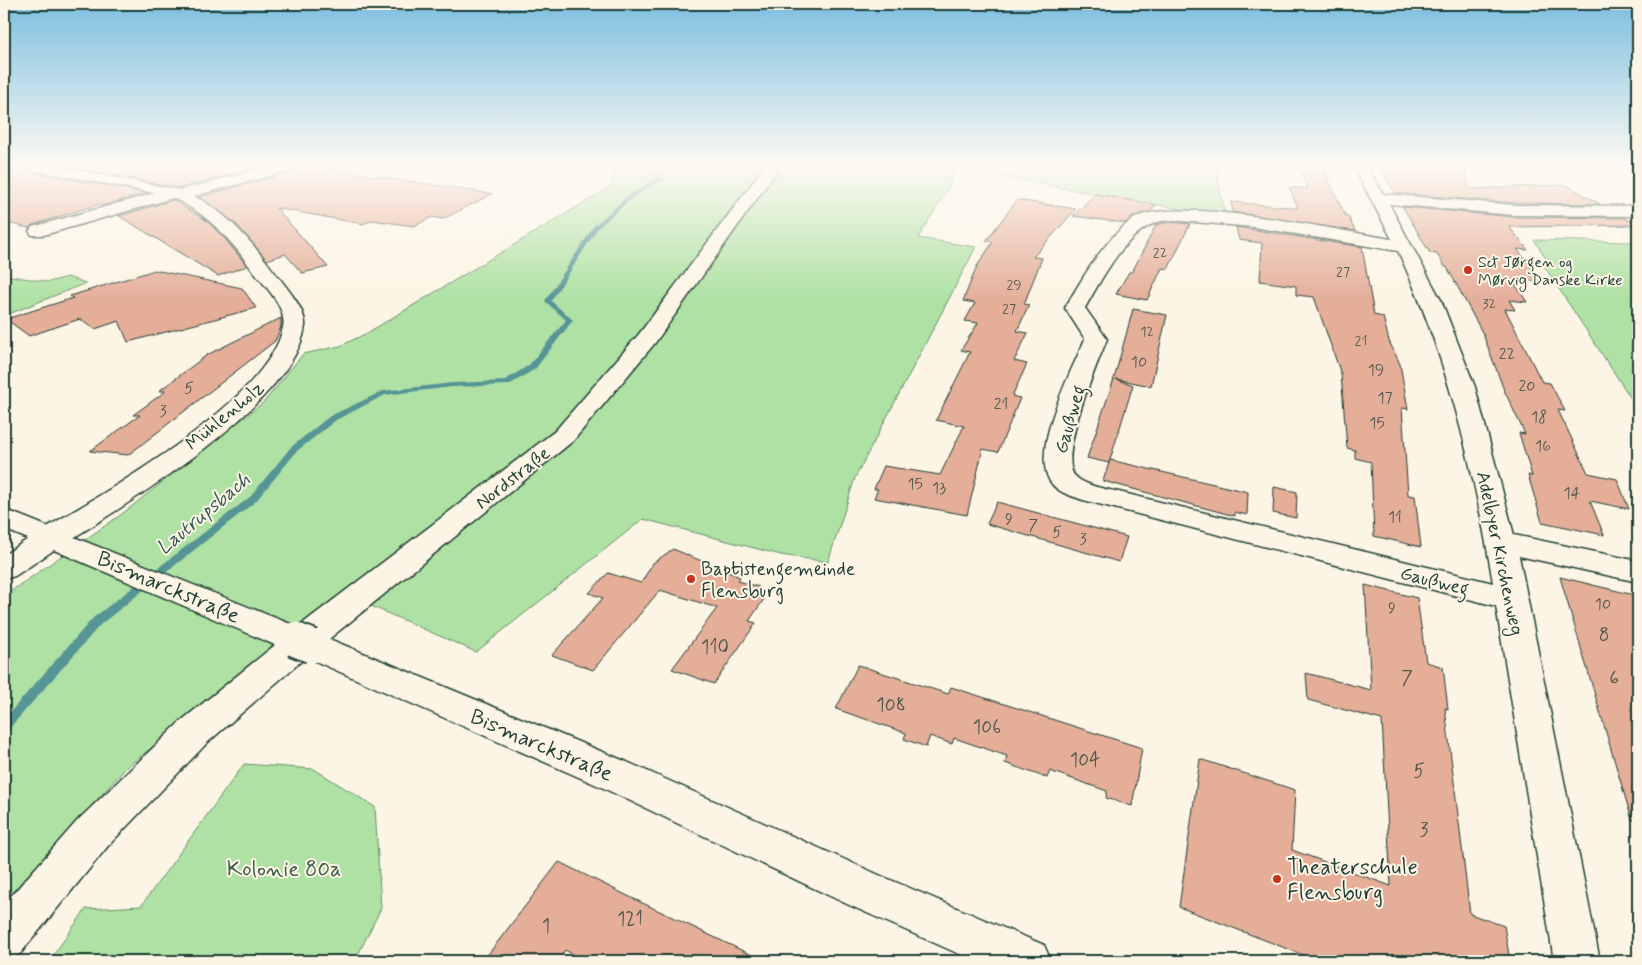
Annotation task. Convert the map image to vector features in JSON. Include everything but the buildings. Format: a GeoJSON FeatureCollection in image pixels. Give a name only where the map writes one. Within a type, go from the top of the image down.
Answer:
{"type":"FeatureCollection","features":[{"type":"Feature","properties":{"kind":"street"},"geometry":{"type":"LineString","coordinates":[[38,231],[112,211]]}},
{"type":"Feature","properties":{"kind":"street","name":"Mühlenholz"},"geometry":{"type":"LineString","coordinates":[[4,569],[152,474],[226,417],[248,400],[272,375],[287,351],[295,325],[288,305],[243,243],[227,226],[207,211]]}},
{"type":"Feature","properties":{"kind":"street","name":"Nordstraße"},"geometry":{"type":"LineString","coordinates":[[4,938],[93,833],[194,732],[263,673],[564,436],[596,404],[642,347],[740,211]]}},
{"type":"Feature","properties":{"kind":"street","name":"Adelbyer Kirchenweg"},"geometry":{"type":"LineString","coordinates":[[1385,211],[1431,300],[1463,387],[1501,542],[1577,961]]}},
{"type":"Feature","properties":{"kind":"street","name":"Gaußweg"},"geometry":{"type":"LineString","coordinates":[[1405,247],[1228,219],[1161,216],[1141,222],[1120,243],[1092,278],[1075,308],[1096,340],[1057,446],[1056,466],[1062,479],[1082,490],[1112,499],[1512,599]]}},
{"type":"Feature","properties":{"kind":"street","name":"Bismarckstraße"},"geometry":{"type":"LineString","coordinates":[[4,518],[483,718],[1028,961]]}},
{"type":"Feature","properties":{"kind":"street"},"geometry":{"type":"LineString","coordinates":[[1501,542],[1638,570]]}},
{"type":"Feature","properties":{"kind":"green space","name":"Lautrupsbach"},"geometry":{"type":"Polygon","coordinates":[[[570,211],[934,211],[918,238],[976,247],[855,478],[828,562],[781,555],[643,519],[476,652],[346,595],[127,767],[4,901],[4,596],[122,514],[264,402],[303,354],[340,346],[367,333],[570,211]]]}},
{"type":"Feature","properties":{"kind":"green space","name":"Lautrupsbach"},"geometry":{"type":"Polygon","coordinates":[[[1193,211],[1224,211],[1227,213],[1215,215],[1193,211]]]}},
{"type":"Feature","properties":{"kind":"green space"},"geometry":{"type":"Polygon","coordinates":[[[1534,240],[1634,242],[1638,245],[1638,409],[1544,266],[1549,263],[1534,240]]]}},
{"type":"Feature","properties":{"kind":"green space"},"geometry":{"type":"Polygon","coordinates":[[[4,275],[49,282],[67,277],[86,283],[4,316],[4,275]]]}},
{"type":"Feature","properties":{"kind":"green space","name":"Kolonie 80a"},"geometry":{"type":"Polygon","coordinates":[[[244,764],[314,769],[375,807],[381,908],[355,961],[49,961],[86,909],[141,906],[244,764]]]}},
{"type":"Feature","properties":{"kind":"waterway","name":"Lautrupsbach"},"geometry":{"type":"LineString","coordinates":[[4,727],[97,621],[253,499],[294,449],[333,418],[383,393],[452,385],[506,383],[532,367],[570,320],[548,301],[596,227],[614,211]]}},
{"type":"Feature","properties":{"kind":"place","name":"Sct Jørgen og Mørvig Danske Kirke"},"geometry":{"type":"Point","coordinates":[1468,270]}},
{"type":"Feature","properties":{"kind":"place","name":"Baptistengemeinde Flensburg"},"geometry":{"type":"Point","coordinates":[691,579]}},
{"type":"Feature","properties":{"kind":"place","name":"Theaterschule Flensburg"},"geometry":{"type":"Point","coordinates":[1277,879]}}]}
